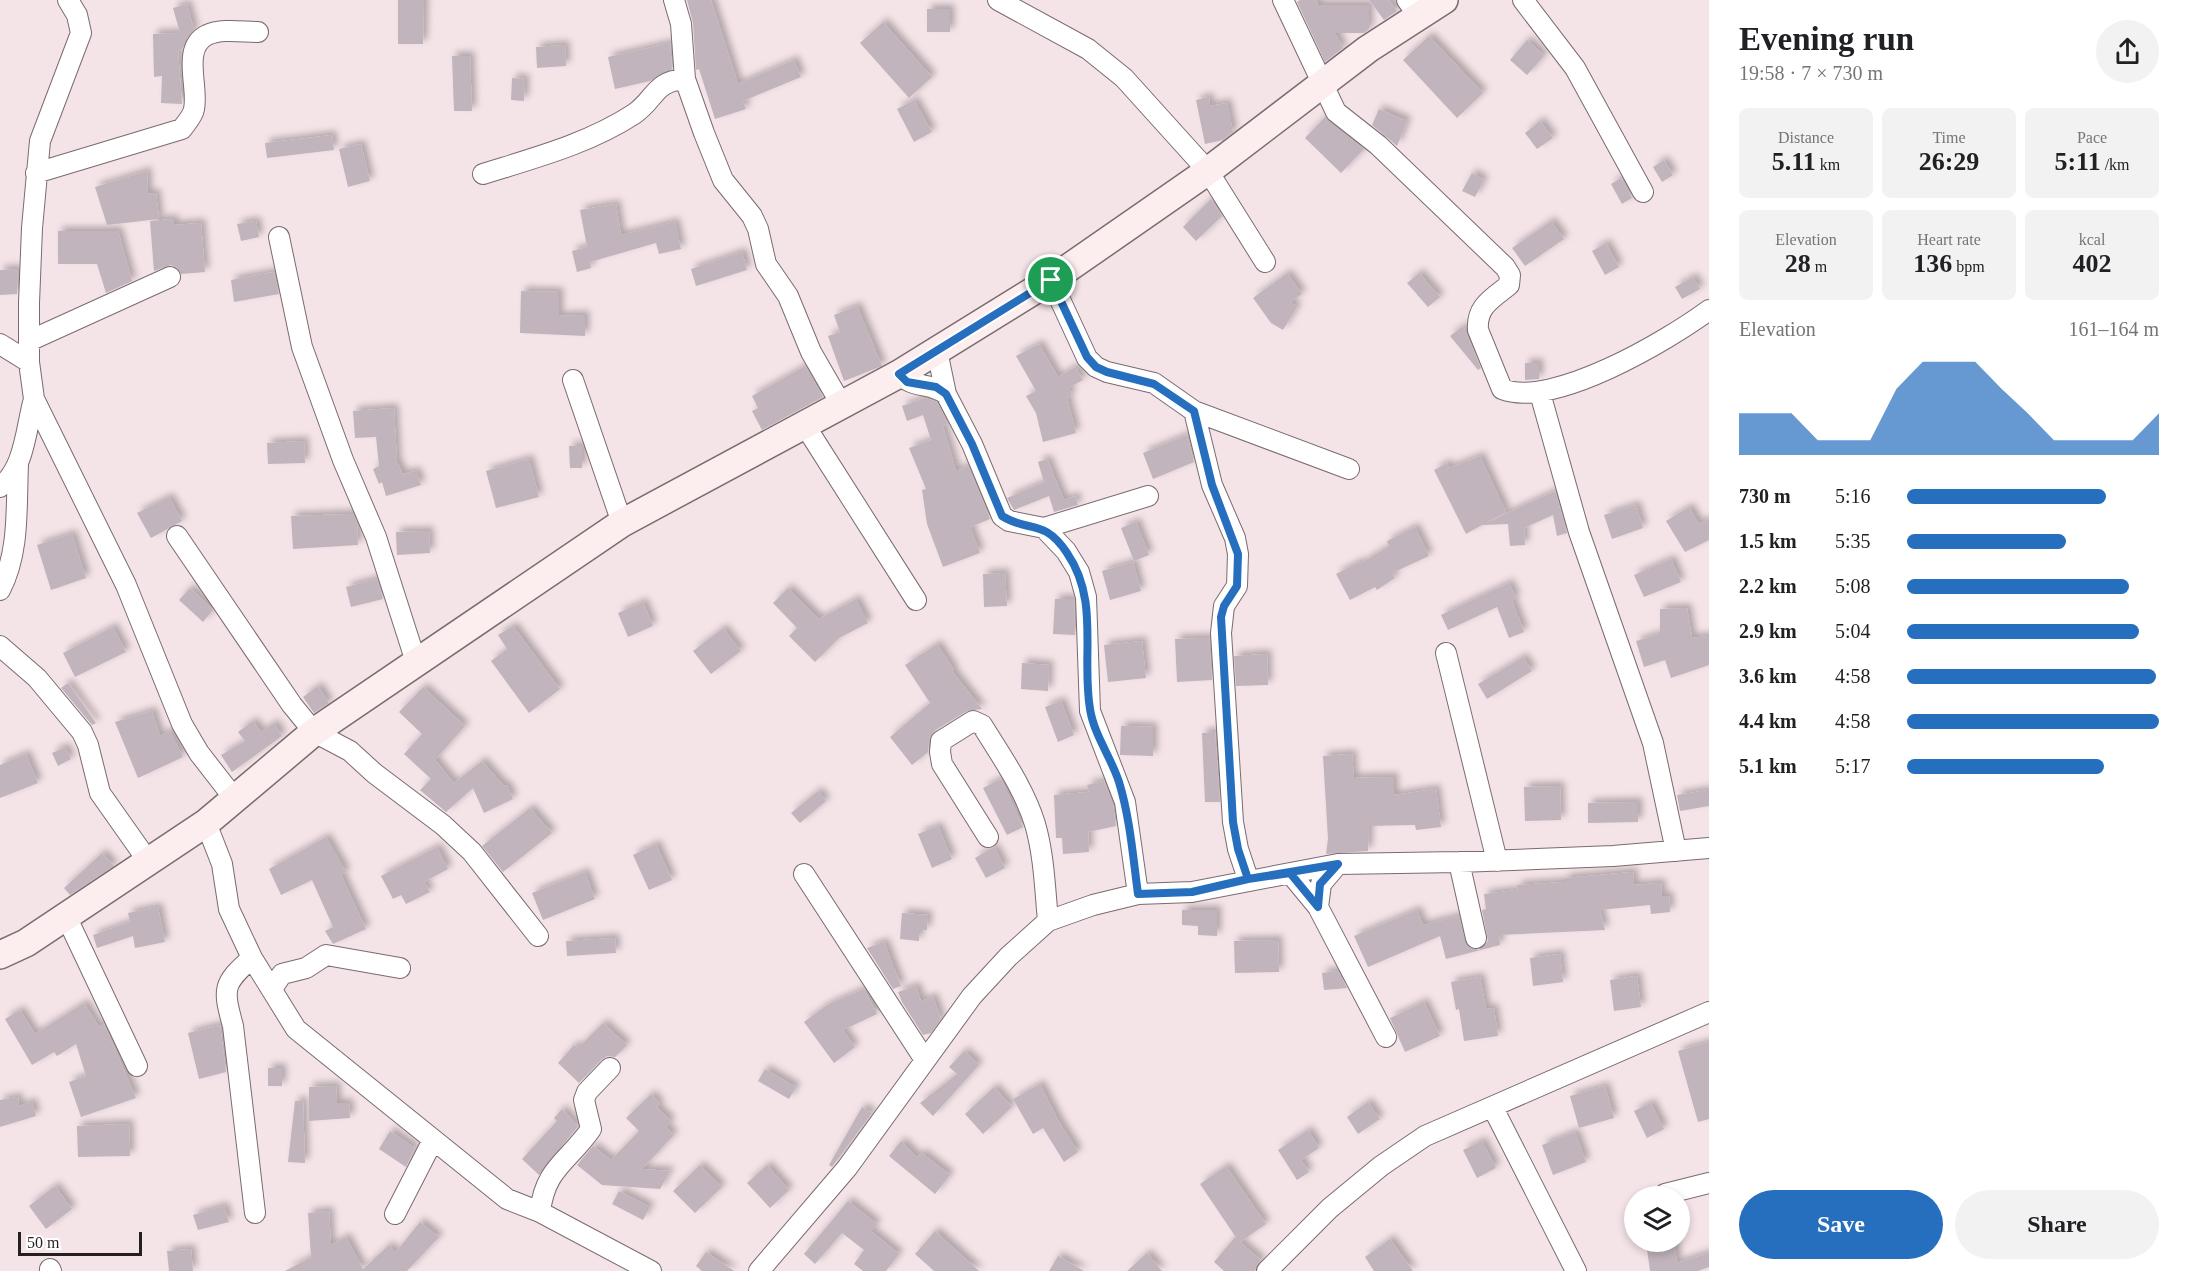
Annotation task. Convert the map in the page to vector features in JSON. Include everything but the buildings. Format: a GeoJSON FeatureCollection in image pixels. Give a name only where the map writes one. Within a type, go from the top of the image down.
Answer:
{"type":"FeatureCollection","features":[{"type":"Feature","properties":{"kind":"street"},"geometry":{"type":"LineString","coordinates":[[68,0],[77,15],[81,33],[40,141],[36,173],[28,362],[34,399],[126,585],[182,724],[199,753],[234,798]]}},
{"type":"Feature","properties":{"kind":"street"},"geometry":{"type":"LineString","coordinates":[[674,0],[681,24],[685,80],[723,180],[752,216],[758,229],[766,264],[788,296],[811,352],[842,405]]}},
{"type":"Feature","properties":{"kind":"street"},"geometry":{"type":"LineString","coordinates":[[998,0],[1088,49],[1124,78],[1208,171],[1264,262]]}},
{"type":"Feature","properties":{"kind":"street"},"geometry":{"type":"LineString","coordinates":[[1283,0],[1336,112],[1378,145],[1506,267],[1510,275],[1509,285],[1482,307],[1477,319],[1478,330],[1502,389],[1516,394],[1540,393],[1586,378],[1655,345],[1709,310]]}},
{"type":"Feature","properties":{"kind":"street"},"geometry":{"type":"LineString","coordinates":[[0,956],[26,944],[206,823],[314,732],[622,523],[899,374],[1051,280],[1208,171],[1413,9],[1444,0]]}},
{"type":"Feature","properties":{"kind":"street"},"geometry":{"type":"LineString","coordinates":[[1523,0],[1575,68],[1643,192]]}},
{"type":"Feature","properties":{"kind":"street"},"geometry":{"type":"LineString","coordinates":[[36,173],[182,129],[194,111],[196,91],[192,62],[195,48],[206,36],[221,32],[258,32]]}},
{"type":"Feature","properties":{"kind":"street"},"geometry":{"type":"LineString","coordinates":[[483,174],[552,153],[605,131],[636,113],[662,86],[674,80],[685,80]]}},
{"type":"Feature","properties":{"kind":"street"},"geometry":{"type":"LineString","coordinates":[[279,237],[302,347],[343,460],[376,537],[416,662]]}},
{"type":"Feature","properties":{"kind":"street"},"geometry":{"type":"LineString","coordinates":[[29,341],[170,277]]}},
{"type":"Feature","properties":{"kind":"street"},"geometry":{"type":"LineString","coordinates":[[1051,280],[1087,357],[1096,367],[1154,384],[1194,411],[1349,469]]}},
{"type":"Feature","properties":{"kind":"street"},"geometry":{"type":"LineString","coordinates":[[0,344],[28,362]]}},
{"type":"Feature","properties":{"kind":"street"},"geometry":{"type":"LineString","coordinates":[[937,351],[946,394],[972,444],[1002,516],[1009,521],[1044,528],[1148,496]]}},
{"type":"Feature","properties":{"kind":"street"},"geometry":{"type":"LineString","coordinates":[[899,374],[907,382],[936,387],[946,394]]}},
{"type":"Feature","properties":{"kind":"street"},"geometry":{"type":"LineString","coordinates":[[573,380],[622,523]]}},
{"type":"Feature","properties":{"kind":"street"},"geometry":{"type":"LineString","coordinates":[[1540,393],[1579,532],[1653,743],[1676,851]]}},
{"type":"Feature","properties":{"kind":"street"},"geometry":{"type":"LineString","coordinates":[[0,590],[10,570],[14,553],[18,464],[34,399]]}},
{"type":"Feature","properties":{"kind":"street"},"geometry":{"type":"LineString","coordinates":[[1194,411],[1212,485],[1238,554],[1237,586],[1224,606],[1221,633],[1233,822],[1238,849],[1248,879]]}},
{"type":"Feature","properties":{"kind":"street"},"geometry":{"type":"LineString","coordinates":[[804,424],[916,600]]}},
{"type":"Feature","properties":{"kind":"street"},"geometry":{"type":"LineString","coordinates":[[0,487],[12,476],[18,464]]}},
{"type":"Feature","properties":{"kind":"street"},"geometry":{"type":"LineString","coordinates":[[1044,528],[1066,551],[1079,572],[1086,597],[1090,711],[1125,802],[1138,894]]}},
{"type":"Feature","properties":{"kind":"street"},"geometry":{"type":"LineString","coordinates":[[177,536],[292,705],[314,732],[350,751],[443,825],[472,852],[538,936]]}},
{"type":"Feature","properties":{"kind":"street"},"geometry":{"type":"LineString","coordinates":[[0,646],[37,678],[82,732],[88,745],[100,793],[148,861]]}},
{"type":"Feature","properties":{"kind":"street"},"geometry":{"type":"LineString","coordinates":[[1446,653],[1497,861]]}},
{"type":"Feature","properties":{"kind":"street"},"geometry":{"type":"LineString","coordinates":[[988,837],[942,764],[940,752],[941,741],[974,721],[982,724],[1022,791],[1035,824],[1042,861],[1048,921]]}},
{"type":"Feature","properties":{"kind":"street"},"geometry":{"type":"LineString","coordinates":[[206,823],[222,864],[230,909],[252,958],[296,1029],[507,1198],[540,1212],[651,1271]]}},
{"type":"Feature","properties":{"kind":"street"},"geometry":{"type":"LineString","coordinates":[[759,1271],[847,1168],[972,996],[1008,957],[1048,921],[1093,905],[1138,894],[1192,892],[1248,879],[1338,864],[1497,861],[1709,848]]}},
{"type":"Feature","properties":{"kind":"street"},"geometry":{"type":"LineString","coordinates":[[1459,862],[1476,938]]}},
{"type":"Feature","properties":{"kind":"street"},"geometry":{"type":"LineString","coordinates":[[1318,907],[1320,884],[1338,864]]}},
{"type":"Feature","properties":{"kind":"street"},"geometry":{"type":"LineString","coordinates":[[1290,873],[1318,907],[1386,1037]]}},
{"type":"Feature","properties":{"kind":"street"},"geometry":{"type":"LineString","coordinates":[[804,874],[925,1060]]}},
{"type":"Feature","properties":{"kind":"street"},"geometry":{"type":"LineString","coordinates":[[66,916],[137,1066]]}},
{"type":"Feature","properties":{"kind":"street"},"geometry":{"type":"LineString","coordinates":[[272,989],[282,974],[306,968],[326,955],[400,968]]}},
{"type":"Feature","properties":{"kind":"street"},"geometry":{"type":"LineString","coordinates":[[252,958],[232,974],[226,985],[226,996],[233,1026],[255,1213]]}},
{"type":"Feature","properties":{"kind":"street"},"geometry":{"type":"LineString","coordinates":[[1267,1271],[1330,1208],[1382,1166],[1425,1136],[1493,1108],[1639,1040],[1709,1012]]}},
{"type":"Feature","properties":{"kind":"street"},"geometry":{"type":"LineString","coordinates":[[540,1212],[542,1191],[548,1178],[591,1130],[584,1100],[587,1092],[610,1068]]}},
{"type":"Feature","properties":{"kind":"street"},"geometry":{"type":"LineString","coordinates":[[1493,1108],[1576,1271]]}},
{"type":"Feature","properties":{"kind":"street"},"geometry":{"type":"LineString","coordinates":[[395,1214],[434,1140]]}},
{"type":"Feature","properties":{"kind":"street"},"geometry":{"type":"LineString","coordinates":[[1690,1188],[1709,1183]]}},
{"type":"Feature","properties":{"kind":"route"},"geometry":{"type":"LineString","coordinates":[[1051,280],[899,374],[913,385],[930,385],[946,394],[980,461],[1002,516],[1009,521],[1044,528],[1066,551],[1079,572],[1086,597],[1090,711],[1125,802],[1138,894],[1192,892],[1268,875],[1290,873],[1318,907],[1320,884],[1338,864],[1290,873],[1268,875],[1248,879],[1238,849],[1233,822],[1221,617],[1224,606],[1237,586],[1240,571],[1234,538],[1219,507],[1212,485],[1194,411],[1171,393],[1154,384],[1096,367],[1087,357],[1051,280]]}}]}
